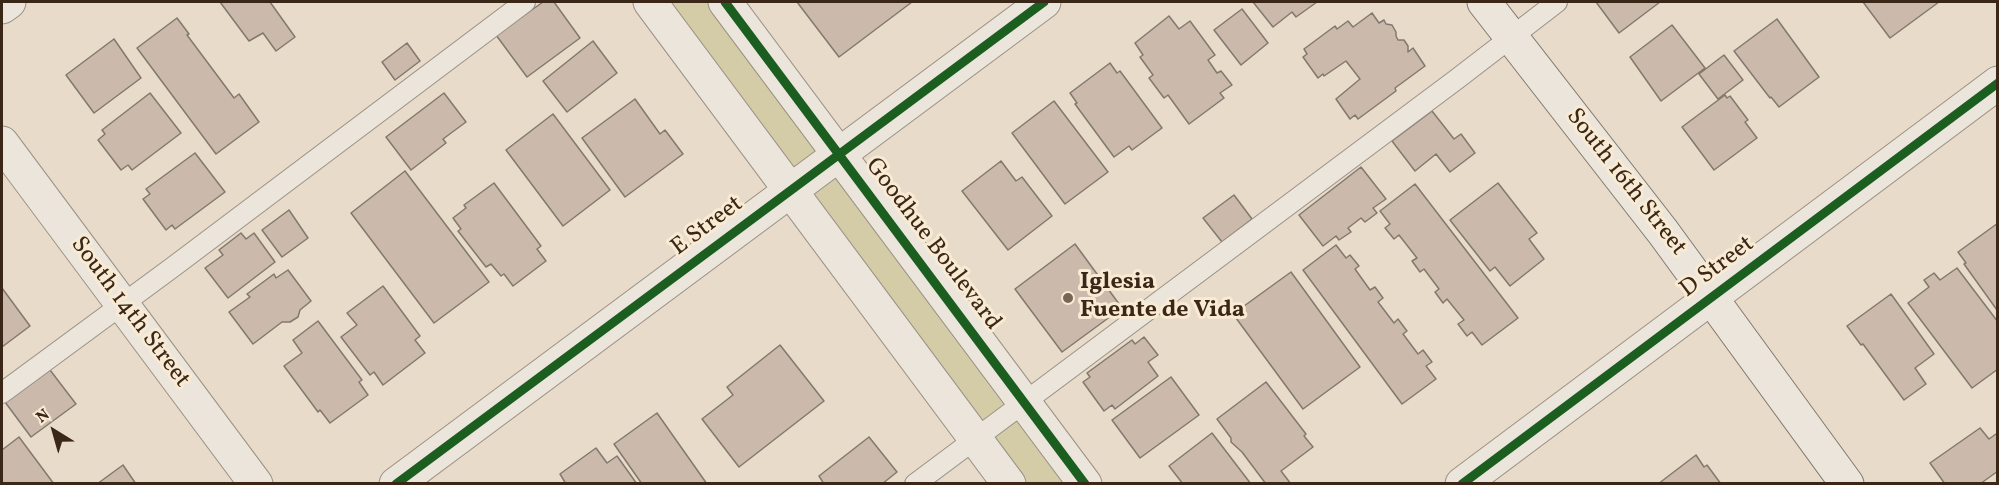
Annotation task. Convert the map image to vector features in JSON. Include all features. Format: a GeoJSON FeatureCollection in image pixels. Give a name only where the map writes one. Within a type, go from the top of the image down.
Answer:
{"type":"FeatureCollection","features":[{"type":"Feature","properties":{"kind":"street"},"geometry":{"type":"LineString","coordinates":[[2,8],[9,2]]}},
{"type":"Feature","properties":{"kind":"street"},"geometry":{"type":"LineString","coordinates":[[650,2],[1010,483]]}},
{"type":"Feature","properties":{"kind":"street","name":"Goodhue Boulevard"},"geometry":{"type":"LineString","coordinates":[[725,2],[1085,483]]}},
{"type":"Feature","properties":{"kind":"street","name":"E Street"},"geometry":{"type":"LineString","coordinates":[[396,483],[1044,2]]}},
{"type":"Feature","properties":{"kind":"street","name":"South 16th Street"},"geometry":{"type":"LineString","coordinates":[[1484,2],[1712,297],[1847,483]]}},
{"type":"Feature","properties":{"kind":"street","name":"D Street"},"geometry":{"type":"LineString","coordinates":[[1462,483],[1998,83]]}},
{"type":"Feature","properties":{"kind":"street","name":"South 14th Street"},"geometry":{"type":"LineString","coordinates":[[2,143],[256,483]]}},
{"type":"Feature","properties":{"kind":"lane"},"geometry":{"type":"LineString","coordinates":[[2,393],[525,2]]}},
{"type":"Feature","properties":{"kind":"lane"},"geometry":{"type":"LineString","coordinates":[[915,483],[1557,2]]}},
{"type":"Feature","properties":{"kind":"shaded area"},"geometry":{"type":"Polygon","coordinates":[[[650,2],[725,2],[1085,483],[1009,483],[650,2]]]}},
{"type":"Feature","properties":{"kind":"building"},"geometry":{"type":"Polygon","coordinates":[[[220,2],[270,2],[295,37],[276,51],[263,33],[249,41],[220,2]]]}},
{"type":"Feature","properties":{"kind":"building"},"geometry":{"type":"Polygon","coordinates":[[[543,2],[554,2],[580,38],[527,77],[496,35],[543,2]]]}},
{"type":"Feature","properties":{"kind":"building"},"geometry":{"type":"Polygon","coordinates":[[[797,2],[912,2],[839,57],[797,2]]]}},
{"type":"Feature","properties":{"kind":"building"},"geometry":{"type":"Polygon","coordinates":[[[1253,2],[1317,2],[1296,17],[1292,12],[1273,27],[1253,2]]]}},
{"type":"Feature","properties":{"kind":"building"},"geometry":{"type":"Polygon","coordinates":[[[1596,2],[1660,2],[1619,33],[1596,2]]]}},
{"type":"Feature","properties":{"kind":"building"},"geometry":{"type":"Polygon","coordinates":[[[1863,2],[1939,2],[1890,38],[1863,2]]]}},
{"type":"Feature","properties":{"kind":"building"},"geometry":{"type":"Polygon","coordinates":[[[1242,9],[1268,43],[1241,65],[1214,30],[1242,9]]]}},
{"type":"Feature","properties":{"kind":"building"},"geometry":{"type":"Polygon","coordinates":[[[1372,13],[1379,23],[1384,20],[1386,24],[1392,25],[1398,40],[1404,40],[1408,46],[1408,52],[1413,48],[1425,66],[1358,119],[1355,115],[1350,119],[1336,99],[1360,79],[1346,61],[1318,78],[1303,57],[1307,54],[1304,49],[1335,26],[1337,29],[1348,21],[1353,27],[1372,13]]]}},
{"type":"Feature","properties":{"kind":"building"},"geometry":{"type":"Polygon","coordinates":[[[1169,16],[1179,29],[1190,21],[1215,55],[1208,60],[1217,73],[1221,71],[1232,85],[1220,93],[1224,98],[1189,124],[1168,95],[1164,98],[1149,78],[1153,75],[1140,57],[1143,55],[1135,43],[1169,16]]]}},
{"type":"Feature","properties":{"kind":"building"},"geometry":{"type":"Polygon","coordinates":[[[177,18],[234,98],[239,94],[259,122],[216,154],[137,48],[177,18]]]}},
{"type":"Feature","properties":{"kind":"building"},"geometry":{"type":"Polygon","coordinates":[[[1777,19],[1819,77],[1779,107],[1734,51],[1777,19]]]}},
{"type":"Feature","properties":{"kind":"building"},"geometry":{"type":"Polygon","coordinates":[[[1672,25],[1705,68],[1661,101],[1630,57],[1672,25]]]}},
{"type":"Feature","properties":{"kind":"building"},"geometry":{"type":"Polygon","coordinates":[[[114,39],[141,78],[94,113],[66,75],[114,39]]]}},
{"type":"Feature","properties":{"kind":"building"},"geometry":{"type":"Polygon","coordinates":[[[593,41],[617,73],[567,112],[543,81],[593,41]]]}},
{"type":"Feature","properties":{"kind":"building"},"geometry":{"type":"Polygon","coordinates":[[[407,43],[420,61],[395,80],[382,62],[407,43]]]}},
{"type":"Feature","properties":{"kind":"building"},"geometry":{"type":"Polygon","coordinates":[[[1724,55],[1743,80],[1718,99],[1699,74],[1724,55]]]}},
{"type":"Feature","properties":{"kind":"building"},"geometry":{"type":"Polygon","coordinates":[[[1110,63],[1117,73],[1120,71],[1162,128],[1132,150],[1129,146],[1114,157],[1075,104],[1077,103],[1070,93],[1110,63]]]}},
{"type":"Feature","properties":{"kind":"building"},"geometry":{"type":"Polygon","coordinates":[[[150,93],[181,133],[132,170],[128,165],[121,170],[98,140],[105,134],[102,130],[150,93]]]}},
{"type":"Feature","properties":{"kind":"building"},"geometry":{"type":"Polygon","coordinates":[[[444,93],[466,122],[443,139],[446,143],[411,170],[386,137],[444,93]]]}},
{"type":"Feature","properties":{"kind":"building"},"geometry":{"type":"Polygon","coordinates":[[[1725,95],[1727,98],[1730,96],[1748,120],[1745,122],[1757,138],[1714,170],[1682,127],[1725,95]]]}},
{"type":"Feature","properties":{"kind":"building"},"geometry":{"type":"Polygon","coordinates":[[[635,99],[660,134],[665,130],[683,154],[625,197],[582,138],[635,99]]]}},
{"type":"Feature","properties":{"kind":"building"},"geometry":{"type":"Polygon","coordinates":[[[1054,101],[1108,172],[1065,204],[1012,133],[1054,101]]]}},
{"type":"Feature","properties":{"kind":"building"},"geometry":{"type":"Polygon","coordinates":[[[1432,111],[1454,139],[1461,134],[1475,153],[1450,172],[1436,154],[1415,171],[1392,141],[1432,111]]]}},
{"type":"Feature","properties":{"kind":"building"},"geometry":{"type":"Polygon","coordinates":[[[553,114],[610,190],[563,226],[506,150],[553,114]]]}},
{"type":"Feature","properties":{"kind":"building"},"geometry":{"type":"Polygon","coordinates":[[[195,153],[225,192],[175,229],[172,225],[166,230],[143,199],[150,194],[146,189],[195,153]]]}},
{"type":"Feature","properties":{"kind":"building"},"geometry":{"type":"Polygon","coordinates":[[[1001,161],[1016,181],[1022,177],[1052,216],[1008,250],[962,191],[1001,161]]]}},
{"type":"Feature","properties":{"kind":"building"},"geometry":{"type":"Polygon","coordinates":[[[1361,167],[1386,199],[1373,208],[1377,213],[1365,222],[1361,218],[1348,228],[1351,232],[1339,240],[1336,236],[1323,246],[1299,215],[1361,167]]]}},
{"type":"Feature","properties":{"kind":"building"},"geometry":{"type":"Polygon","coordinates":[[[405,171],[489,282],[434,323],[351,213],[405,171]]]}},
{"type":"Feature","properties":{"kind":"building"},"geometry":{"type":"Polygon","coordinates":[[[494,183],[541,246],[537,249],[546,261],[513,286],[504,274],[501,276],[491,264],[486,267],[458,231],[461,229],[453,218],[466,208],[464,205],[494,183]]]}},
{"type":"Feature","properties":{"kind":"building"},"geometry":{"type":"Polygon","coordinates":[[[1498,183],[1537,233],[1529,239],[1544,259],[1510,286],[1495,267],[1490,271],[1450,220],[1498,183]]]}},
{"type":"Feature","properties":{"kind":"building"},"geometry":{"type":"Polygon","coordinates":[[[1415,184],[1518,318],[1482,345],[1472,332],[1467,336],[1458,324],[1464,320],[1447,299],[1443,303],[1435,292],[1439,289],[1424,269],[1420,272],[1412,261],[1417,258],[1399,235],[1394,239],[1385,228],[1390,224],[1380,211],[1415,184]]]}},
{"type":"Feature","properties":{"kind":"building"},"geometry":{"type":"Polygon","coordinates":[[[1234,195],[1252,219],[1222,242],[1203,218],[1234,195]]]}},
{"type":"Feature","properties":{"kind":"building"},"geometry":{"type":"Polygon","coordinates":[[[289,210],[308,238],[282,257],[262,230],[289,210]]]}},
{"type":"Feature","properties":{"kind":"building"},"geometry":{"type":"Polygon","coordinates":[[[1998,223],[1998,309],[1997,310],[1958,252],[1998,223]]]}},
{"type":"Feature","properties":{"kind":"building"},"geometry":{"type":"Polygon","coordinates":[[[241,233],[246,239],[254,233],[275,262],[228,298],[205,268],[223,255],[219,250],[241,233]]]}},
{"type":"Feature","properties":{"kind":"building","name":"Iglesia Fuente de Vida"},"geometry":{"type":"Polygon","coordinates":[[[1075,244],[1122,308],[1062,352],[1015,289],[1075,244]]]}},
{"type":"Feature","properties":{"kind":"building"},"geometry":{"type":"Polygon","coordinates":[[[1336,245],[1346,258],[1350,255],[1359,266],[1355,269],[1370,290],[1375,287],[1383,298],[1378,302],[1394,323],[1398,319],[1407,331],[1403,334],[1418,354],[1423,350],[1432,362],[1426,366],[1436,379],[1402,404],[1303,270],[1336,245]]]}},
{"type":"Feature","properties":{"kind":"building"},"geometry":{"type":"Polygon","coordinates":[[[1957,268],[1998,322],[1998,369],[1972,388],[1908,303],[1929,287],[1924,280],[1934,273],[1940,280],[1957,268]]]}},
{"type":"Feature","properties":{"kind":"building"},"geometry":{"type":"Polygon","coordinates":[[[288,270],[311,301],[300,310],[298,317],[290,322],[282,322],[253,344],[229,312],[250,297],[247,294],[274,274],[276,278],[288,270]]]}},
{"type":"Feature","properties":{"kind":"building"},"geometry":{"type":"Polygon","coordinates":[[[1291,272],[1360,367],[1303,409],[1233,314],[1291,272]]]}},
{"type":"Feature","properties":{"kind":"building"},"geometry":{"type":"Polygon","coordinates":[[[383,286],[420,336],[415,340],[425,353],[383,385],[374,372],[370,375],[341,337],[357,325],[347,313],[383,286]]]}},
{"type":"Feature","properties":{"kind":"building"},"geometry":{"type":"Polygon","coordinates":[[[2,288],[30,326],[2,347],[2,288]]]}},
{"type":"Feature","properties":{"kind":"building"},"geometry":{"type":"Polygon","coordinates":[[[1891,294],[1934,354],[1915,368],[1926,384],[1904,400],[1847,326],[1891,294]]]}},
{"type":"Feature","properties":{"kind":"building"},"geometry":{"type":"Polygon","coordinates":[[[318,321],[362,380],[359,382],[368,395],[330,423],[320,410],[318,412],[284,366],[302,353],[293,340],[318,321]]]}},
{"type":"Feature","properties":{"kind":"building"},"geometry":{"type":"Polygon","coordinates":[[[1144,337],[1158,355],[1148,362],[1158,376],[1115,409],[1112,405],[1104,411],[1083,382],[1090,377],[1087,373],[1132,340],[1135,344],[1144,337]]]}},
{"type":"Feature","properties":{"kind":"building"},"geometry":{"type":"Polygon","coordinates":[[[780,345],[824,401],[739,467],[702,419],[733,395],[727,387],[780,345]]]}},
{"type":"Feature","properties":{"kind":"building"},"geometry":{"type":"Polygon","coordinates":[[[50,370],[76,404],[31,437],[5,402],[50,370]]]}},
{"type":"Feature","properties":{"kind":"building"},"geometry":{"type":"Polygon","coordinates":[[[1171,377],[1199,415],[1140,458],[1112,420],[1171,377]]]}},
{"type":"Feature","properties":{"kind":"building"},"geometry":{"type":"Polygon","coordinates":[[[1266,382],[1306,434],[1304,436],[1313,447],[1281,471],[1291,484],[1266,484],[1242,452],[1231,442],[1231,438],[1217,419],[1266,382]]]}},
{"type":"Feature","properties":{"kind":"building"},"geometry":{"type":"Polygon","coordinates":[[[657,413],[707,484],[642,484],[614,444],[657,413]]]}},
{"type":"Feature","properties":{"kind":"building"},"geometry":{"type":"Polygon","coordinates":[[[1980,428],[1989,439],[1996,434],[1998,436],[1998,471],[1980,484],[1945,484],[1930,463],[1980,428]]]}},
{"type":"Feature","properties":{"kind":"building"},"geometry":{"type":"Polygon","coordinates":[[[1212,433],[1251,484],[1183,484],[1169,466],[1212,433]]]}},
{"type":"Feature","properties":{"kind":"building"},"geometry":{"type":"Polygon","coordinates":[[[19,437],[54,484],[2,484],[2,450],[19,437]]]}},
{"type":"Feature","properties":{"kind":"building"},"geometry":{"type":"Polygon","coordinates":[[[869,437],[897,472],[882,484],[824,484],[819,476],[869,437]]]}},
{"type":"Feature","properties":{"kind":"building"},"geometry":{"type":"Polygon","coordinates":[[[596,448],[607,463],[617,456],[637,484],[566,484],[560,474],[596,448]]]}},
{"type":"Feature","properties":{"kind":"building"},"geometry":{"type":"Polygon","coordinates":[[[1696,455],[1704,467],[1707,465],[1721,484],[1658,484],[1696,455]]]}},
{"type":"Feature","properties":{"kind":"building"},"geometry":{"type":"Polygon","coordinates":[[[123,465],[136,484],[97,484],[123,465]]]}},
{"type":"Feature","properties":{"kind":"cycle path"},"geometry":{"type":"LineString","coordinates":[[725,2],[1085,484]]}},
{"type":"Feature","properties":{"kind":"cycle path"},"geometry":{"type":"LineString","coordinates":[[396,484],[1044,2]]}},
{"type":"Feature","properties":{"kind":"cycle path"},"geometry":{"type":"LineString","coordinates":[[1462,484],[1998,83]]}},
{"type":"Feature","properties":{"kind":"place","name":"Iglesia Fuente de Vida"},"geometry":{"type":"Point","coordinates":[1068,298]}}]}
